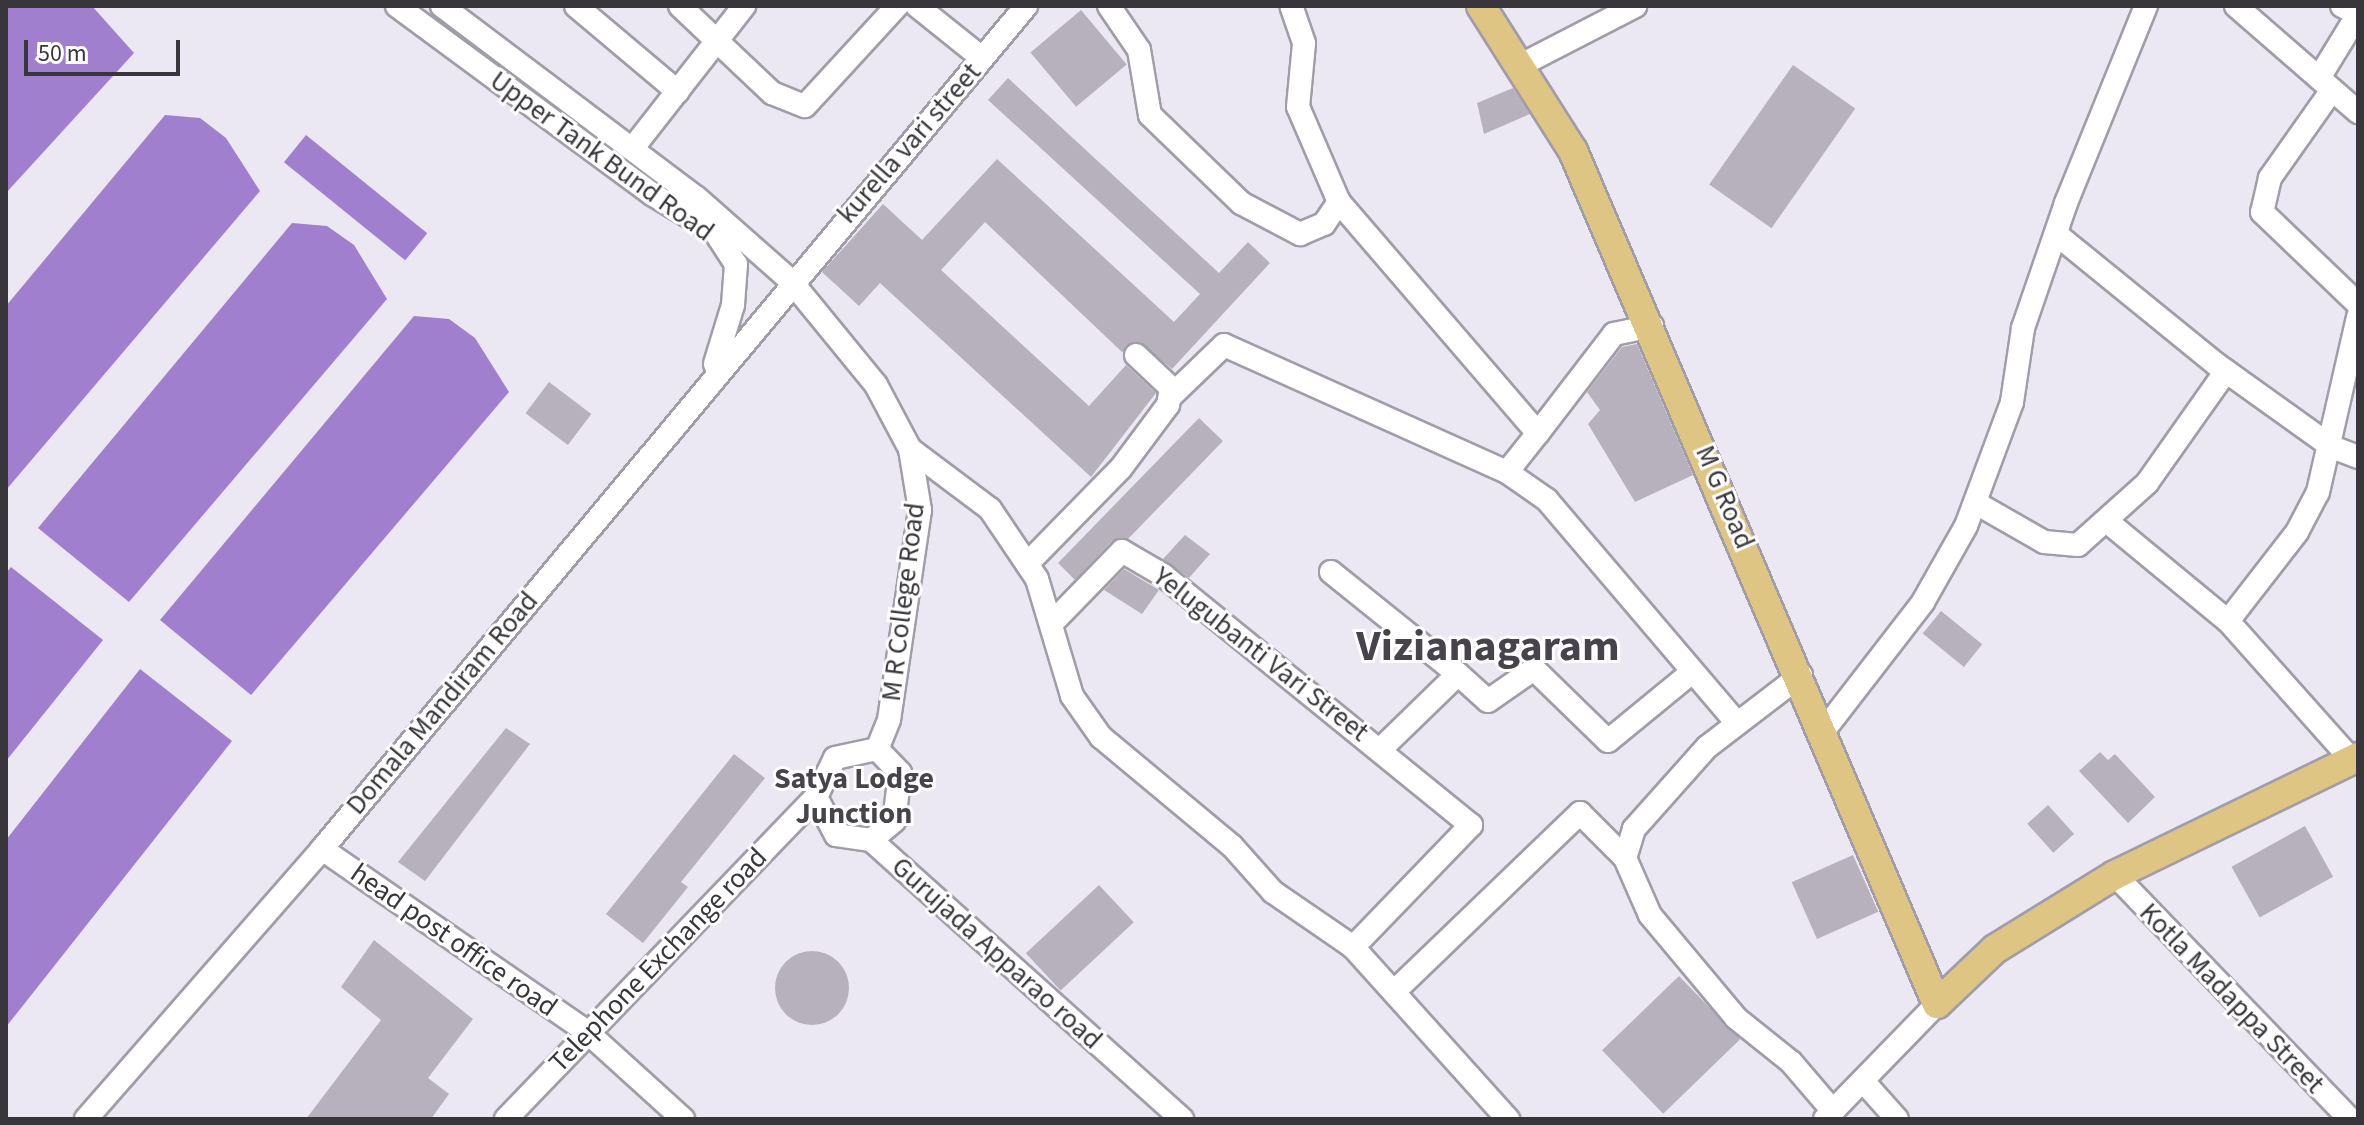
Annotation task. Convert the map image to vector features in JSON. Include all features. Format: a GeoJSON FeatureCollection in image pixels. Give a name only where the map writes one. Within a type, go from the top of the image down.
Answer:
{"type":"FeatureCollection","features":[{"type":"Feature","properties":{"kind":"main road","name":"M G Road"},"geometry":{"type":"LineString","coordinates":[[1481,6],[1573,151],[1652,326],[1825,729],[1937,1004]]}},
{"type":"Feature","properties":{"kind":"main road"},"geometry":{"type":"LineString","coordinates":[[1937,1004],[1995,949],[2115,875],[2355,758]]}},
{"type":"Feature","properties":{"kind":"street","name":"Upper Tank Bund Road"},"geometry":{"type":"LineString","coordinates":[[397,6],[652,194],[715,232],[736,264],[733,305],[704,387]]}},
{"type":"Feature","properties":{"kind":"street","name":"Upper Tank Bund Road"},"geometry":{"type":"LineString","coordinates":[[442,6],[632,149],[791,281]]}},
{"type":"Feature","properties":{"kind":"street"},"geometry":{"type":"LineString","coordinates":[[576,6],[678,92]]}},
{"type":"Feature","properties":{"kind":"street"},"geometry":{"type":"LineString","coordinates":[[680,6],[772,93],[805,106],[897,6]]}},
{"type":"Feature","properties":{"kind":"street"},"geometry":{"type":"LineString","coordinates":[[632,149],[744,6]]}},
{"type":"Feature","properties":{"kind":"street"},"geometry":{"type":"LineString","coordinates":[[917,6],[982,58]]}},
{"type":"Feature","properties":{"kind":"street","name":"kurella vari street"},"geometry":{"type":"LineString","coordinates":[[791,281],[1026,6]]}},
{"type":"Feature","properties":{"kind":"street"},"geometry":{"type":"LineString","coordinates":[[1109,6],[1139,50],[1150,115],[1241,203],[1300,234],[1324,224],[1339,202]]}},
{"type":"Feature","properties":{"kind":"street"},"geometry":{"type":"LineString","coordinates":[[1291,6],[1304,43],[1298,107],[1339,202],[1538,433]]}},
{"type":"Feature","properties":{"kind":"street"},"geometry":{"type":"LineString","coordinates":[[1519,66],[1635,6]]}},
{"type":"Feature","properties":{"kind":"street"},"geometry":{"type":"LineString","coordinates":[[1825,729],[1923,602],[1976,503],[2012,402],[2023,328],[2056,234],[2146,6]]}},
{"type":"Feature","properties":{"kind":"street"},"geometry":{"type":"LineString","coordinates":[[2236,6],[2358,112]]}},
{"type":"Feature","properties":{"kind":"street"},"geometry":{"type":"LineString","coordinates":[[2342,6],[2358,14],[2326,84],[2270,178],[2262,212],[2358,304]]}},
{"type":"Feature","properties":{"kind":"street"},"geometry":{"type":"LineString","coordinates":[[2056,234],[2226,371],[2332,447],[2358,457]]}},
{"type":"Feature","properties":{"kind":"street","name":"Domala Mandiram Road"},"geometry":{"type":"LineString","coordinates":[[86,1119],[322,849],[791,281]]}},
{"type":"Feature","properties":{"kind":"street","name":"M R College Road"},"geometry":{"type":"LineString","coordinates":[[791,281],[876,385],[910,449],[920,510],[889,720],[877,749]]}},
{"type":"Feature","properties":{"kind":"street"},"geometry":{"type":"LineString","coordinates":[[2228,621],[2297,532],[2332,447],[2358,317]]}},
{"type":"Feature","properties":{"kind":"street"},"geometry":{"type":"LineString","coordinates":[[1507,472],[1614,334],[1652,326]]}},
{"type":"Feature","properties":{"kind":"street"},"geometry":{"type":"LineString","coordinates":[[1027,564],[1121,468],[1170,397],[1224,345],[1507,472],[1547,500],[1690,674],[1734,720]]}},
{"type":"Feature","properties":{"kind":"street"},"geometry":{"type":"LineString","coordinates":[[1136,355],[1171,388],[1170,397]]}},
{"type":"Feature","properties":{"kind":"street"},"geometry":{"type":"LineString","coordinates":[[1976,503],[2067,548],[2109,523],[2147,483],[2226,371]]}},
{"type":"Feature","properties":{"kind":"street"},"geometry":{"type":"LineString","coordinates":[[910,449],[990,509],[1027,564],[1053,622],[1072,696],[1101,737],[1232,846],[1273,892],[1353,947],[1397,989],[1508,1119]]}},
{"type":"Feature","properties":{"kind":"street"},"geometry":{"type":"LineString","coordinates":[[2109,523],[2228,621],[2355,758]]}},
{"type":"Feature","properties":{"kind":"street","name":"Yelugubanti Vari Street"},"geometry":{"type":"LineString","coordinates":[[1053,622],[1122,551],[1382,748],[1471,825],[1353,947]]}},
{"type":"Feature","properties":{"kind":"street"},"geometry":{"type":"LineString","coordinates":[[1331,572],[1488,701],[1534,669],[1608,741],[1690,674]]}},
{"type":"Feature","properties":{"kind":"street"},"geometry":{"type":"LineString","coordinates":[[1382,748],[1458,674]]}},
{"type":"Feature","properties":{"kind":"street"},"geometry":{"type":"LineString","coordinates":[[1625,858],[1634,829],[1734,720],[1801,675]]}},
{"type":"Feature","properties":{"kind":"street"},"geometry":{"type":"LineString","coordinates":[[871,840],[894,821],[901,790],[900,773],[877,749]]}},
{"type":"Feature","properties":{"kind":"street","name":"Telephone Exchange road"},"geometry":{"type":"LineString","coordinates":[[506,1119],[586,1031],[816,797],[835,758],[877,749]]}},
{"type":"Feature","properties":{"kind":"street","name":"Gurujada Apparao road"},"geometry":{"type":"LineString","coordinates":[[816,797],[836,835],[871,840],[1182,1119]]}},
{"type":"Feature","properties":{"kind":"street"},"geometry":{"type":"LineString","coordinates":[[1397,989],[1580,813],[1625,858],[1650,915],[1736,1018],[1791,1062],[1829,1115],[1937,1004]]}},
{"type":"Feature","properties":{"kind":"street","name":"head post office road"},"geometry":{"type":"LineString","coordinates":[[322,849],[586,1031],[683,1119]]}},
{"type":"Feature","properties":{"kind":"street","name":"Kotla Madappa Street"},"geometry":{"type":"LineString","coordinates":[[2115,875],[2350,1119]]}},
{"type":"Feature","properties":{"kind":"street"},"geometry":{"type":"LineString","coordinates":[[1863,1081],[1897,1119]]}},
{"type":"Feature","properties":{"kind":"shaded area"},"geometry":{"type":"Polygon","coordinates":[[[6,6],[92,6],[134,53],[6,193],[6,6]]]}},
{"type":"Feature","properties":{"kind":"shaded area"},"geometry":{"type":"Polygon","coordinates":[[[165,115],[200,118],[226,138],[260,191],[6,490],[6,306],[165,115]]]}},
{"type":"Feature","properties":{"kind":"shaded area"},"geometry":{"type":"Polygon","coordinates":[[[306,135],[427,233],[405,260],[284,162],[306,135]]]}},
{"type":"Feature","properties":{"kind":"shaded area"},"geometry":{"type":"Polygon","coordinates":[[[292,223],[327,226],[354,245],[387,299],[129,602],[38,528],[292,223]]]}},
{"type":"Feature","properties":{"kind":"shaded area"},"geometry":{"type":"Polygon","coordinates":[[[414,316],[449,319],[475,338],[509,392],[251,695],[160,620],[414,316]]]}},
{"type":"Feature","properties":{"kind":"shaded area"},"geometry":{"type":"Polygon","coordinates":[[[11,567],[103,640],[6,761],[6,573],[11,567]]]}},
{"type":"Feature","properties":{"kind":"shaded area"},"geometry":{"type":"Polygon","coordinates":[[[140,669],[232,741],[6,1027],[6,840],[140,669]]]}},
{"type":"Feature","properties":{"kind":"building"},"geometry":{"type":"Polygon","coordinates":[[[1081,10],[1127,64],[1076,107],[1030,52],[1081,10]]]}},
{"type":"Feature","properties":{"kind":"building"},"geometry":{"type":"Polygon","coordinates":[[[1793,65],[1855,109],[1772,228],[1709,185],[1793,65]]]}},
{"type":"Feature","properties":{"kind":"building"},"geometry":{"type":"Polygon","coordinates":[[[1008,78],[1219,273],[1248,242],[1270,263],[1172,369],[1140,342],[1122,352],[985,222],[941,270],[1089,406],[1126,365],[1156,393],[1091,477],[880,283],[859,306],[822,272],[883,204],[922,240],[997,159],[1174,322],[1200,294],[988,100],[1008,78]]]}},
{"type":"Feature","properties":{"kind":"building"},"geometry":{"type":"Polygon","coordinates":[[[1513,88],[1530,114],[1484,134],[1477,103],[1513,88]]]}},
{"type":"Feature","properties":{"kind":"building"},"geometry":{"type":"Polygon","coordinates":[[[1637,344],[1693,475],[1635,502],[1588,424],[1600,410],[1587,392],[1622,347],[1637,344]]]}},
{"type":"Feature","properties":{"kind":"building"},"geometry":{"type":"Polygon","coordinates":[[[549,382],[591,414],[568,445],[526,413],[549,382]]]}},
{"type":"Feature","properties":{"kind":"building"},"geometry":{"type":"Polygon","coordinates":[[[1199,418],[1223,441],[1128,539],[1112,541],[1075,580],[1058,563],[1199,418]]]}},
{"type":"Feature","properties":{"kind":"building"},"geometry":{"type":"Polygon","coordinates":[[[1185,535],[1210,554],[1189,578],[1163,559],[1185,535]]]}},
{"type":"Feature","properties":{"kind":"building"},"geometry":{"type":"Polygon","coordinates":[[[1124,569],[1159,590],[1142,614],[1104,590],[1124,569]]]}},
{"type":"Feature","properties":{"kind":"building"},"geometry":{"type":"Polygon","coordinates":[[[1941,611],[1982,644],[1964,667],[1923,634],[1941,611]]]}},
{"type":"Feature","properties":{"kind":"building"},"geometry":{"type":"Polygon","coordinates":[[[506,728],[530,744],[425,881],[398,862],[506,728]]]}},
{"type":"Feature","properties":{"kind":"building"},"geometry":{"type":"Polygon","coordinates":[[[2100,752],[2108,760],[2115,754],[2155,797],[2128,823],[2079,771],[2100,752]]]}},
{"type":"Feature","properties":{"kind":"building"},"geometry":{"type":"Polygon","coordinates":[[[734,754],[765,778],[681,882],[688,887],[643,943],[606,914],[734,754]]]}},
{"type":"Feature","properties":{"kind":"building"},"geometry":{"type":"Polygon","coordinates":[[[2048,805],[2074,834],[2053,853],[2027,824],[2048,805]]]}},
{"type":"Feature","properties":{"kind":"building"},"geometry":{"type":"Polygon","coordinates":[[[2305,826],[2333,877],[2260,917],[2232,867],[2305,826]]]}},
{"type":"Feature","properties":{"kind":"building"},"geometry":{"type":"Polygon","coordinates":[[[1853,855],[1878,912],[1817,939],[1792,882],[1853,855]]]}},
{"type":"Feature","properties":{"kind":"building"},"geometry":{"type":"Polygon","coordinates":[[[1099,885],[1134,922],[1061,990],[1026,953],[1099,885]]]}},
{"type":"Feature","properties":{"kind":"building"},"geometry":{"type":"Polygon","coordinates":[[[374,940],[473,1019],[428,1078],[449,1094],[431,1119],[306,1119],[381,1020],[341,987],[374,940]]]}},
{"type":"Feature","properties":{"kind":"building"},"geometry":{"type":"Polygon","coordinates":[[[812,951],[826,954],[838,962],[846,974],[849,988],[846,1002],[838,1014],[826,1022],[812,1025],[798,1022],[786,1014],[778,1002],[775,988],[778,974],[786,962],[798,954],[812,951]]]}},
{"type":"Feature","properties":{"kind":"building"},"geometry":{"type":"Polygon","coordinates":[[[1679,976],[1740,1039],[1663,1114],[1602,1050],[1679,976]]]}},
{"type":"Feature","properties":{"kind":"district","name":"Vizianagaram"},"geometry":{"type":"Point","coordinates":[1488,647]}},
{"type":"Feature","properties":{"kind":"district","name":"Satya Lodge Junction"},"geometry":{"type":"Point","coordinates":[854,796]}}]}
